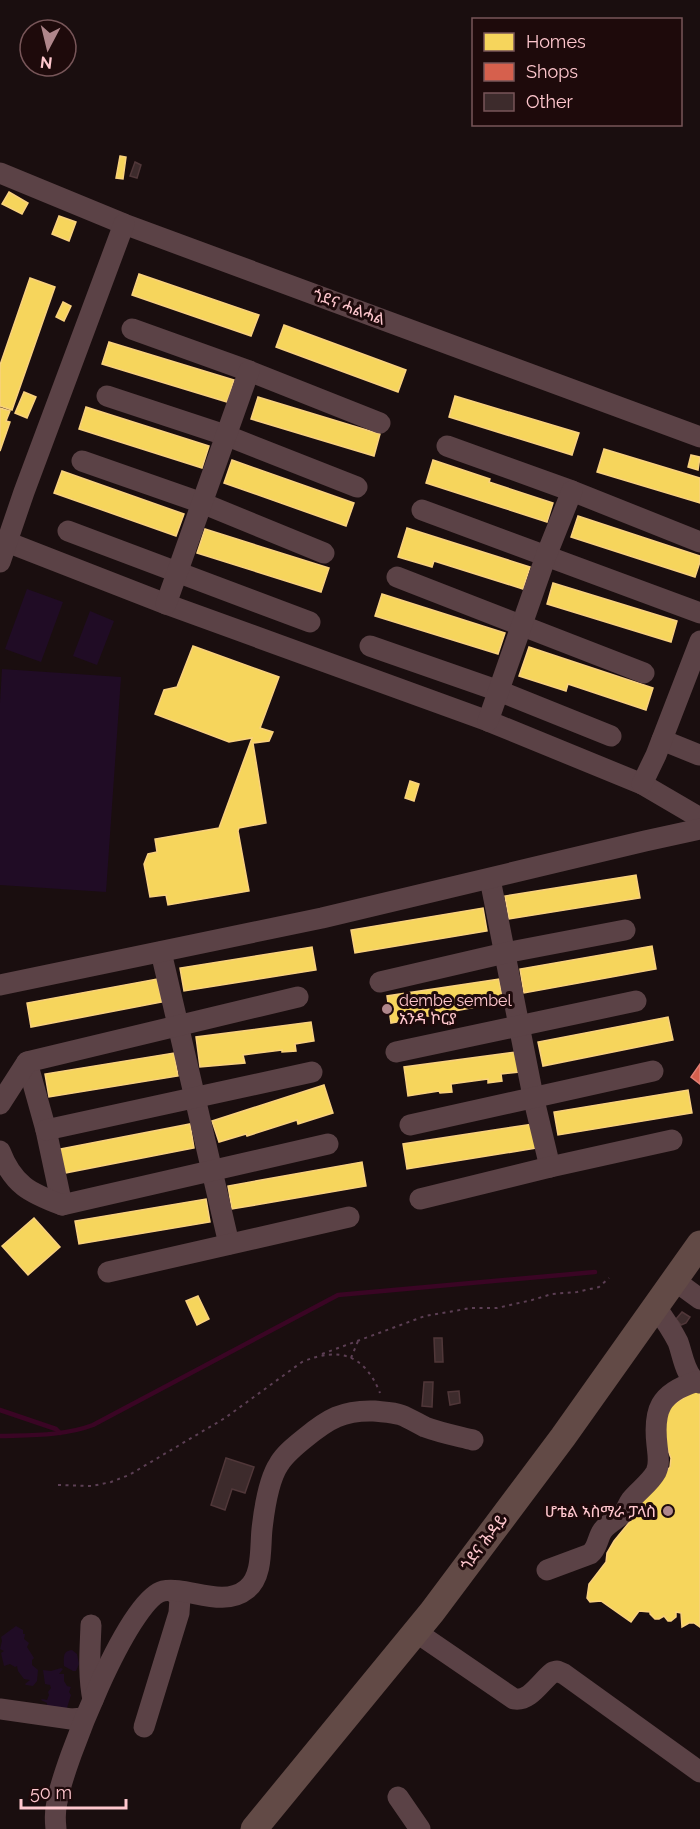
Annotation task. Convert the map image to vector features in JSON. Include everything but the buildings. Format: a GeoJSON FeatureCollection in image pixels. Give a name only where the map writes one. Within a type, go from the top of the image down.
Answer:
{"type":"FeatureCollection","features":[{"type":"Feature","properties":{"kind":"main road","name":"ጎደና ሕዳይ"},"geometry":{"type":"LineString","coordinates":[[254,1829],[416,1632],[563,1437],[700,1244]]}},
{"type":"Feature","properties":{"kind":"street","name":"ጎደና ሓልሓል"},"geometry":{"type":"LineString","coordinates":[[0,172],[124,224],[700,437]]}},
{"type":"Feature","properties":{"kind":"street"},"geometry":{"type":"LineString","coordinates":[[124,224],[2,555],[166,604],[488,721],[642,784],[700,818]]}},
{"type":"Feature","properties":{"kind":"street"},"geometry":{"type":"LineString","coordinates":[[132,329],[249,371],[380,423]]}},
{"type":"Feature","properties":{"kind":"street"},"geometry":{"type":"LineString","coordinates":[[166,604],[249,371]]}},
{"type":"Feature","properties":{"kind":"street"},"geometry":{"type":"LineString","coordinates":[[107,396],[225,435],[357,487]]}},
{"type":"Feature","properties":{"kind":"street"},"geometry":{"type":"LineString","coordinates":[[447,446],[572,491],[700,542]]}},
{"type":"Feature","properties":{"kind":"street"},"geometry":{"type":"LineString","coordinates":[[82,460],[202,503],[324,553]]}},
{"type":"Feature","properties":{"kind":"street"},"geometry":{"type":"LineString","coordinates":[[488,721],[546,556],[572,491]]}},
{"type":"Feature","properties":{"kind":"street"},"geometry":{"type":"LineString","coordinates":[[422,510],[700,613]]}},
{"type":"Feature","properties":{"kind":"street"},"geometry":{"type":"LineString","coordinates":[[68,531],[310,622]]}},
{"type":"Feature","properties":{"kind":"street"},"geometry":{"type":"LineString","coordinates":[[397,578],[644,673]]}},
{"type":"Feature","properties":{"kind":"street"},"geometry":{"type":"LineString","coordinates":[[642,784],[662,740],[700,641]]}},
{"type":"Feature","properties":{"kind":"street"},"geometry":{"type":"LineString","coordinates":[[370,646],[499,691],[611,736]]}},
{"type":"Feature","properties":{"kind":"street"},"geometry":{"type":"LineString","coordinates":[[662,740],[699,755]]}},
{"type":"Feature","properties":{"kind":"street"},"geometry":{"type":"LineString","coordinates":[[2,982],[312,920],[700,829]]}},
{"type":"Feature","properties":{"kind":"street"},"geometry":{"type":"LineString","coordinates":[[489,879],[533,1096],[550,1167]]}},
{"type":"Feature","properties":{"kind":"street"},"geometry":{"type":"LineString","coordinates":[[380,982],[505,953],[625,930]]}},
{"type":"Feature","properties":{"kind":"street"},"geometry":{"type":"LineString","coordinates":[[160,952],[229,1244]]}},
{"type":"Feature","properties":{"kind":"street"},"geometry":{"type":"LineString","coordinates":[[0,1104],[27,1062],[298,997]]}},
{"type":"Feature","properties":{"kind":"street"},"geometry":{"type":"LineString","coordinates":[[396,1052],[636,1000]]}},
{"type":"Feature","properties":{"kind":"street"},"geometry":{"type":"LineString","coordinates":[[27,1062],[46,1130],[62,1205]]}},
{"type":"Feature","properties":{"kind":"street"},"geometry":{"type":"LineString","coordinates":[[410,1125],[653,1071]]}},
{"type":"Feature","properties":{"kind":"street"},"geometry":{"type":"LineString","coordinates":[[46,1130],[312,1072]]}},
{"type":"Feature","properties":{"kind":"street"},"geometry":{"type":"LineString","coordinates":[[420,1199],[672,1140]]}},
{"type":"Feature","properties":{"kind":"street"},"geometry":{"type":"LineString","coordinates":[[0,1151],[7,1167],[20,1184],[39,1196],[62,1205],[328,1144]]}},
{"type":"Feature","properties":{"kind":"street"},"geometry":{"type":"LineString","coordinates":[[108,1272],[349,1217]]}},
{"type":"Feature","properties":{"kind":"street"},"geometry":{"type":"LineString","coordinates":[[674,1280],[700,1299]]}},
{"type":"Feature","properties":{"kind":"street"},"geometry":{"type":"LineString","coordinates":[[547,1570],[594,1551],[603,1529],[624,1513],[630,1502],[655,1474],[659,1463],[656,1419],[659,1410],[664,1401],[693,1381],[677,1340],[655,1306]]}},
{"type":"Feature","properties":{"kind":"street"},"geometry":{"type":"LineString","coordinates":[[82,1716],[138,1612],[153,1596],[163,1591],[173,1591],[213,1597],[233,1596],[246,1590],[256,1579],[265,1503],[278,1465],[292,1448],[322,1424],[341,1414],[358,1411],[383,1412],[401,1415],[443,1433],[473,1440]]}},
{"type":"Feature","properties":{"kind":"street"},"geometry":{"type":"LineString","coordinates":[[144,1727],[175,1626],[180,1598],[173,1591]]}},
{"type":"Feature","properties":{"kind":"street"},"geometry":{"type":"LineString","coordinates":[[175,1626],[196,1605],[213,1597]]}},
{"type":"Feature","properties":{"kind":"street"},"geometry":{"type":"LineString","coordinates":[[56,1829],[56,1803],[82,1716],[89,1681],[91,1625]]}},
{"type":"Feature","properties":{"kind":"street"},"geometry":{"type":"LineString","coordinates":[[416,1632],[514,1699],[527,1697],[553,1672],[564,1674],[700,1772]]}},
{"type":"Feature","properties":{"kind":"street"},"geometry":{"type":"LineString","coordinates":[[0,1709],[82,1716]]}},
{"type":"Feature","properties":{"kind":"street"},"geometry":{"type":"LineString","coordinates":[[398,1797],[420,1829]]}},
{"type":"Feature","properties":{"kind":"path"},"geometry":{"type":"LineString","coordinates":[[58,1485],[92,1486],[129,1475],[225,1418],[302,1362],[359,1340],[425,1316],[471,1308],[497,1308],[552,1294],[577,1292],[599,1287],[609,1278]]}},
{"type":"Feature","properties":{"kind":"path"},"geometry":{"type":"LineString","coordinates":[[351,1358],[359,1340]]}},
{"type":"Feature","properties":{"kind":"path"},"geometry":{"type":"LineString","coordinates":[[317,1356],[345,1355],[357,1360],[376,1382],[383,1402],[383,1412]]}},
{"type":"Feature","properties":{"kind":"shaded area"},"geometry":{"type":"Polygon","coordinates":[[[27,589],[63,602],[41,662],[5,649],[27,589]]]}},
{"type":"Feature","properties":{"kind":"shaded area"},"geometry":{"type":"Polygon","coordinates":[[[90,611],[114,621],[97,665],[73,656],[90,611]]]}},
{"type":"Feature","properties":{"kind":"shaded area"},"geometry":{"type":"Polygon","coordinates":[[[2,669],[121,677],[106,892],[0,885],[2,669]]]}},
{"type":"Feature","properties":{"kind":"shaded area"},"geometry":{"type":"Polygon","coordinates":[[[16,1626],[25,1634],[24,1639],[29,1643],[27,1647],[34,1658],[32,1665],[38,1670],[37,1681],[33,1686],[25,1684],[30,1680],[24,1679],[17,1666],[10,1664],[4,1666],[1,1653],[4,1651],[0,1649],[1,1637],[16,1626]]]}},
{"type":"Feature","properties":{"kind":"shaded area"},"geometry":{"type":"Polygon","coordinates":[[[72,1650],[77,1654],[79,1664],[76,1671],[64,1666],[65,1653],[72,1650]]]}},
{"type":"Feature","properties":{"kind":"shaded area"},"geometry":{"type":"Polygon","coordinates":[[[63,1669],[59,1674],[64,1674],[64,1681],[67,1686],[71,1687],[66,1711],[47,1707],[47,1703],[41,1700],[47,1700],[51,1688],[50,1685],[45,1684],[43,1670],[51,1671],[63,1669]]]}},
{"type":"Feature","properties":{"kind":"waterway"},"geometry":{"type":"LineString","coordinates":[[0,1436],[59,1433],[93,1425],[338,1295],[595,1272]]}},
{"type":"Feature","properties":{"kind":"waterway"},"geometry":{"type":"LineString","coordinates":[[0,1410],[56,1429],[60,1433]]}},
{"type":"Feature","properties":{"kind":"place","name":"dembe sembel አንዳ ኮርያ"},"geometry":{"type":"Point","coordinates":[387,1009]}},
{"type":"Feature","properties":{"kind":"place","name":"ሆቴል ኣስማራ ፓላስ"},"geometry":{"type":"Point","coordinates":[668,1511]}}]}
